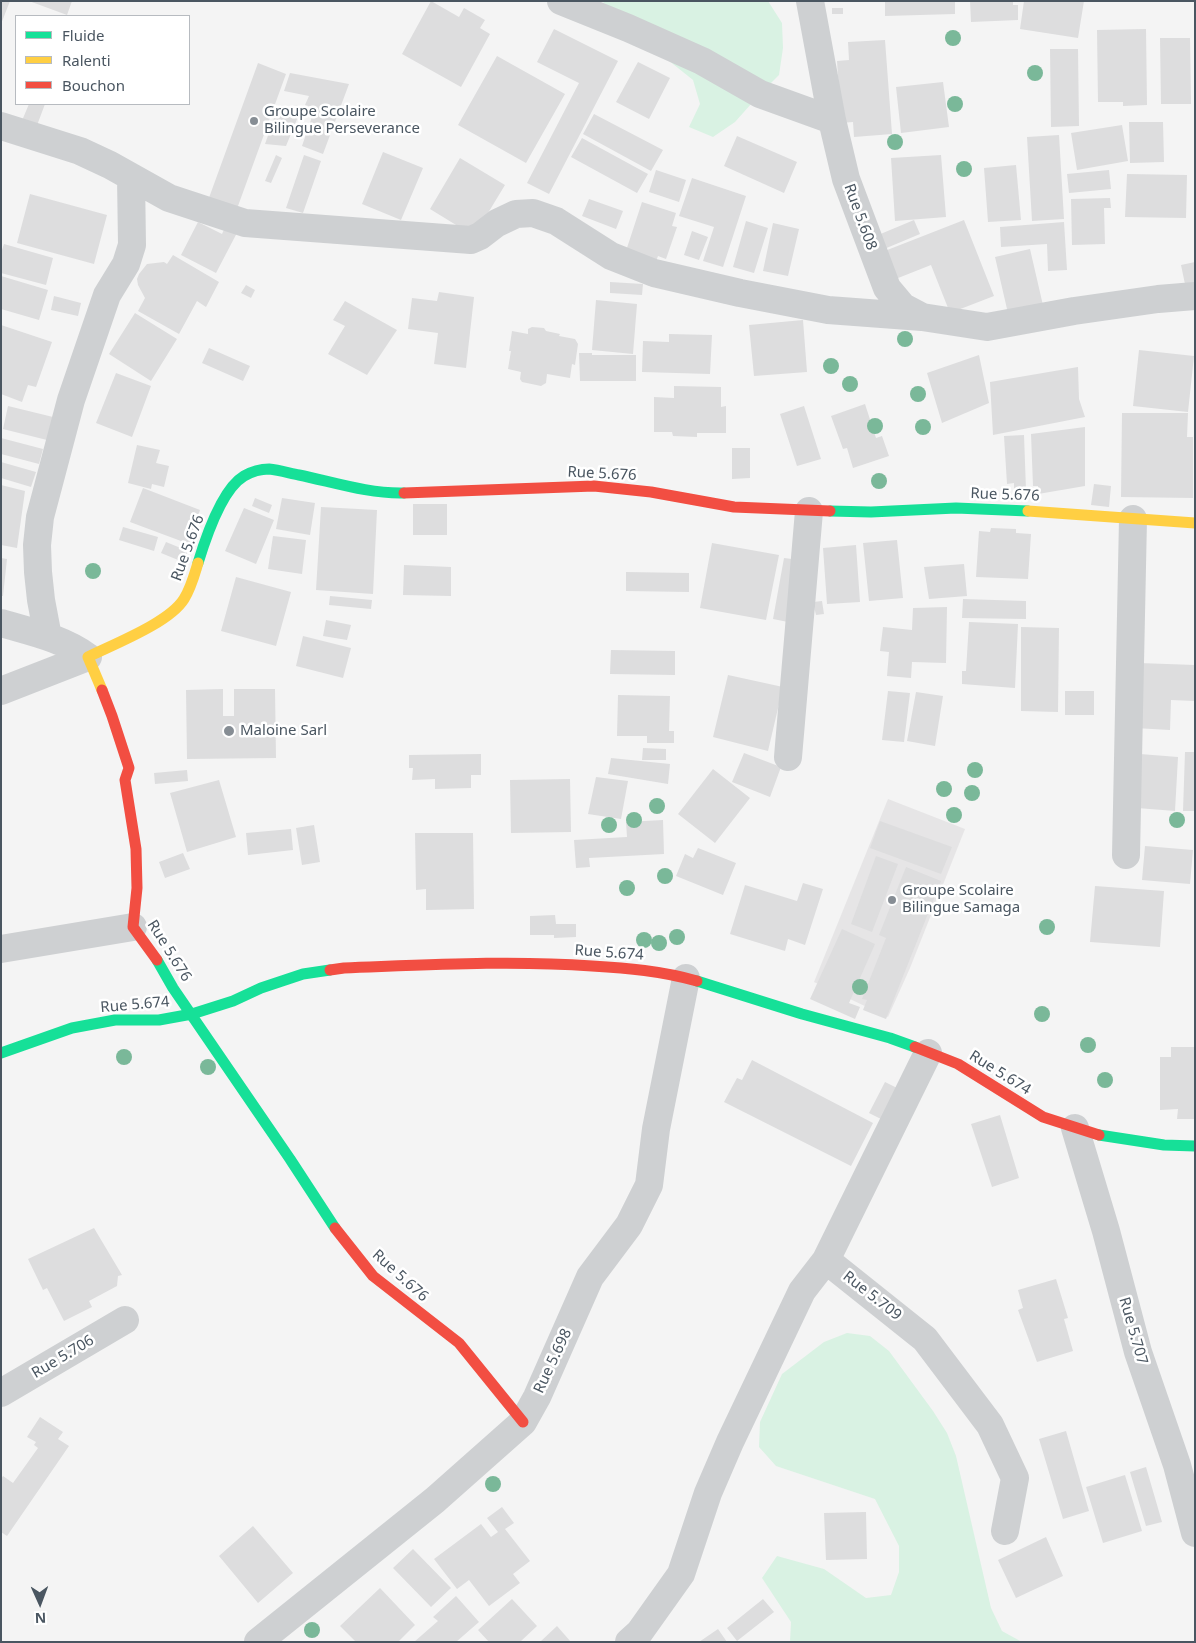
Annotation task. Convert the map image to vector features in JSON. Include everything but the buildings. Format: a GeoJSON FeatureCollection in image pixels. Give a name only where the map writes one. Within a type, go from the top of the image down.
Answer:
{"type":"FeatureCollection","features":[{"type":"Feature","properties":{"kind":"street"},"geometry":{"type":"LineString","coordinates":[[561,1],[702,61],[760,94],[832,120]]}},
{"type":"Feature","properties":{"kind":"street","name":"Rue 5.608"},"geometry":{"type":"LineString","coordinates":[[810,1],[832,120],[846,179],[887,288],[903,306],[922,317],[987,327],[1111,306],[1195,296]]}},
{"type":"Feature","properties":{"kind":"street"},"geometry":{"type":"LineString","coordinates":[[1,126],[80,151],[110,165],[169,198],[245,223],[471,240],[516,214],[533,213],[556,221],[612,256],[654,273],[828,310],[922,317]]}},
{"type":"Feature","properties":{"kind":"street"},"geometry":{"type":"LineString","coordinates":[[48,636],[38,572],[37,545],[40,518],[71,400],[107,295],[126,264],[132,245],[131,178]]}},
{"type":"Feature","properties":{"kind":"street","name":"Rue 5.676"},"geometry":{"type":"LineString","coordinates":[[523,1422],[459,1343],[373,1276],[341,1238],[290,1158],[173,988],[159,963],[134,927],[137,888],[136,849],[125,780],[129,768],[112,716],[88,657],[148,627],[172,612],[183,601],[191,586],[218,509],[242,477],[267,469],[392,493],[594,486],[651,492],[734,507],[871,512],[956,508],[1044,512],[1195,523]]}},
{"type":"Feature","properties":{"kind":"street"},"geometry":{"type":"LineString","coordinates":[[788,757],[809,511]]}},
{"type":"Feature","properties":{"kind":"street"},"geometry":{"type":"LineString","coordinates":[[1126,855],[1133,519]]}},
{"type":"Feature","properties":{"kind":"street"},"geometry":{"type":"LineString","coordinates":[[1,623],[48,636],[75,648],[88,657]]}},
{"type":"Feature","properties":{"kind":"street"},"geometry":{"type":"LineString","coordinates":[[1,691],[88,657]]}},
{"type":"Feature","properties":{"kind":"street"},"geometry":{"type":"LineString","coordinates":[[1,949],[134,927]]}},
{"type":"Feature","properties":{"kind":"street","name":"Rue 5.674"},"geometry":{"type":"LineString","coordinates":[[1,1053],[72,1028],[115,1020],[159,1020],[192,1014],[233,1001],[262,988],[303,974],[344,968],[474,963],[565,964],[640,969],[686,978],[802,1014],[890,1038],[958,1064],[1002,1093],[1044,1117],[1075,1128],[1106,1137],[1164,1145],[1195,1146]]}},
{"type":"Feature","properties":{"kind":"street","name":"Rue 5.698"},"geometry":{"type":"LineString","coordinates":[[258,1642],[435,1500],[523,1422],[537,1397],[590,1278],[629,1225],[650,1184],[656,1129],[686,978]]}},
{"type":"Feature","properties":{"kind":"street"},"geometry":{"type":"LineString","coordinates":[[630,1642],[639,1633],[681,1574],[708,1493],[730,1442],[802,1291],[826,1260],[928,1053]]}},
{"type":"Feature","properties":{"kind":"street","name":"Rue 5.707"},"geometry":{"type":"LineString","coordinates":[[1075,1128],[1106,1232],[1138,1352],[1177,1465],[1195,1533]]}},
{"type":"Feature","properties":{"kind":"street","name":"Rue 5.709"},"geometry":{"type":"LineString","coordinates":[[826,1260],[925,1339],[990,1425],[1015,1478],[1005,1531]]}},
{"type":"Feature","properties":{"kind":"street","name":"Rue 5.706"},"geometry":{"type":"LineString","coordinates":[[1,1393],[125,1320]]}},
{"type":"Feature","properties":{"kind":"shaded area","name":"Groupe Scolaire Bilingue Samaga"},"geometry":{"type":"Polygon","coordinates":[[[888,799],[965,829],[910,968],[888,1017],[814,982],[888,799]]]}},
{"type":"Feature","properties":{"kind":"green space"},"geometry":{"type":"Polygon","coordinates":[[[602,1],[768,1],[782,23],[783,48],[779,75],[735,122],[713,137],[689,127],[700,104],[693,80],[628,28],[602,1]]]}},
{"type":"Feature","properties":{"kind":"green space"},"geometry":{"type":"Polygon","coordinates":[[[847,1333],[870,1336],[889,1351],[947,1433],[956,1456],[991,1608],[1002,1631],[1022,1642],[790,1642],[791,1622],[762,1578],[777,1556],[824,1569],[866,1598],[891,1595],[899,1572],[899,1546],[875,1499],[776,1466],[759,1447],[760,1422],[782,1374],[824,1342],[847,1333]]]}},
{"type":"Feature","properties":{"kind":"traffic: fast"},"geometry":{"type":"LineString","coordinates":[[198,563],[215,516],[222,503],[236,483],[244,476],[253,472],[273,469],[364,490],[404,493]]}},
{"type":"Feature","properties":{"kind":"traffic: fast"},"geometry":{"type":"LineString","coordinates":[[830,511],[871,512],[956,508],[1028,511]]}},
{"type":"Feature","properties":{"kind":"traffic: fast"},"geometry":{"type":"LineString","coordinates":[[157,960],[173,988],[335,1228]]}},
{"type":"Feature","properties":{"kind":"traffic: fast"},"geometry":{"type":"LineString","coordinates":[[1,1053],[72,1028],[115,1020],[159,1020],[192,1014],[233,1001],[261,988],[303,974],[330,970]]}},
{"type":"Feature","properties":{"kind":"traffic: fast"},"geometry":{"type":"LineString","coordinates":[[697,981],[915,1047]]}},
{"type":"Feature","properties":{"kind":"traffic: fast"},"geometry":{"type":"LineString","coordinates":[[1099,1135],[1164,1145],[1195,1146]]}},
{"type":"Feature","properties":{"kind":"traffic: slow"},"geometry":{"type":"LineString","coordinates":[[1028,511],[1195,523]]}},
{"type":"Feature","properties":{"kind":"traffic: slow"},"geometry":{"type":"LineString","coordinates":[[102,690],[88,657],[140,632],[177,608],[189,591],[198,563]]}},
{"type":"Feature","properties":{"kind":"traffic: jam"},"geometry":{"type":"LineString","coordinates":[[404,493],[594,486],[651,492],[734,507],[830,511]]}},
{"type":"Feature","properties":{"kind":"traffic: jam"},"geometry":{"type":"LineString","coordinates":[[102,690],[129,768],[125,780],[136,849],[137,888],[133,927],[157,960]]}},
{"type":"Feature","properties":{"kind":"traffic: jam"},"geometry":{"type":"LineString","coordinates":[[330,970],[344,968],[530,963],[644,970],[697,981]]}},
{"type":"Feature","properties":{"kind":"traffic: jam"},"geometry":{"type":"LineString","coordinates":[[915,1047],[958,1064],[1043,1117],[1099,1135]]}},
{"type":"Feature","properties":{"kind":"traffic: jam"},"geometry":{"type":"LineString","coordinates":[[335,1228],[373,1276],[459,1343],[523,1422]]}},
{"type":"Feature","properties":{"kind":"place","name":"Groupe Scolaire Bilingue Perseverance"},"geometry":{"type":"Point","coordinates":[254,121]}},
{"type":"Feature","properties":{"kind":"place","name":"Maloine Sarl"},"geometry":{"type":"Point","coordinates":[229,731]}},
{"type":"Feature","properties":{"kind":"place","name":"Groupe Scolaire Bilingue Samaga"},"geometry":{"type":"Point","coordinates":[892,900]}}]}
